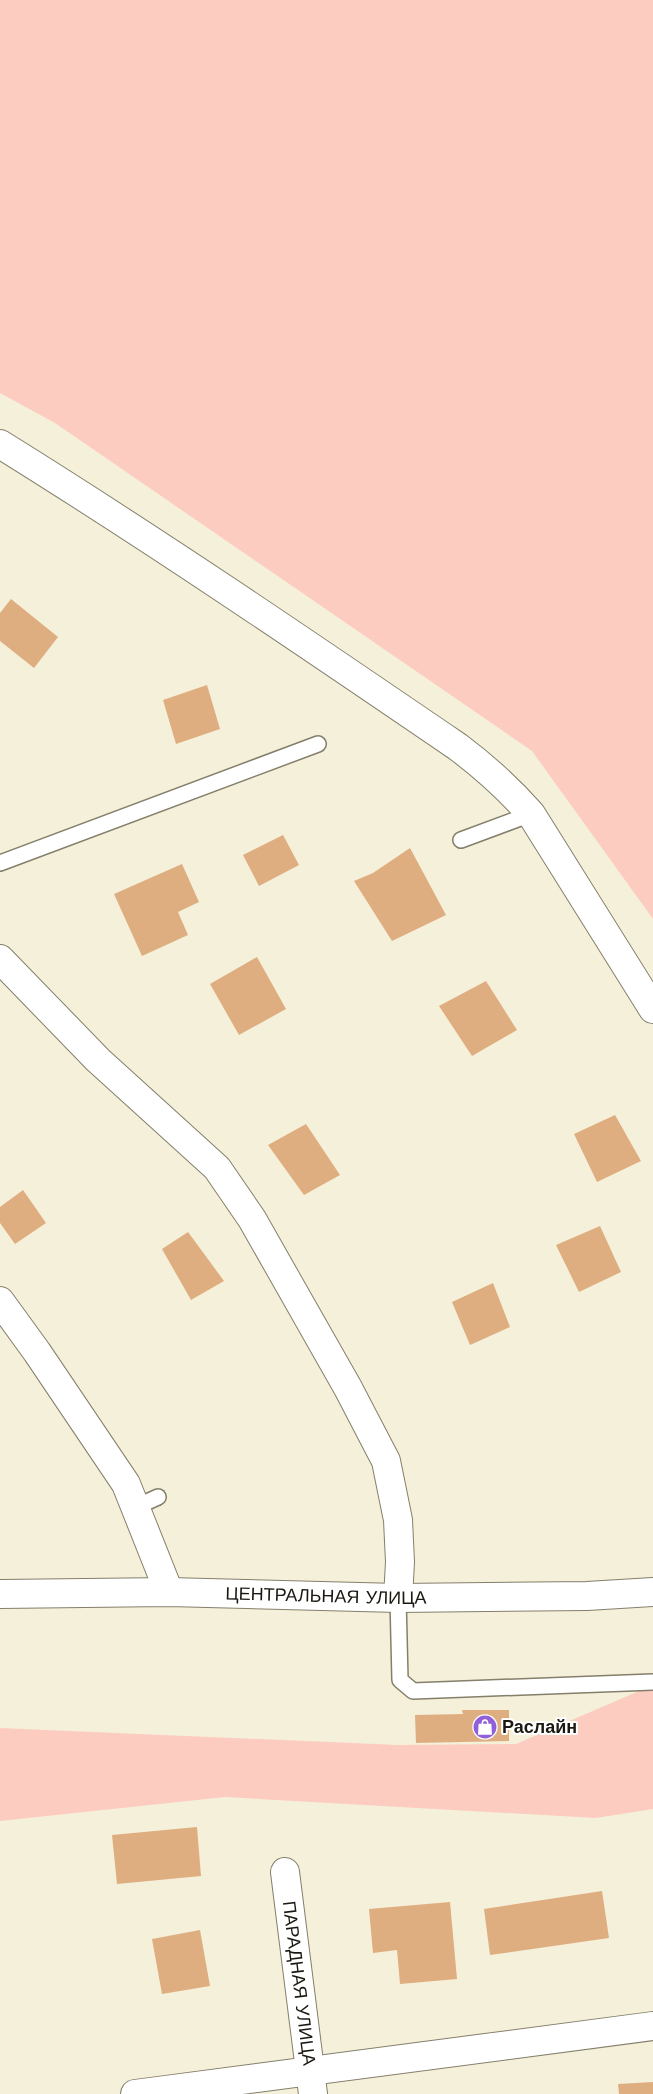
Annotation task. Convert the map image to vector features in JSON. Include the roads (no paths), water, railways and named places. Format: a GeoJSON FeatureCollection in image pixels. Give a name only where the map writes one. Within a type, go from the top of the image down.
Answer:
{"type":"FeatureCollection","features":[{"type":"Feature","properties":{"kind":"street"},"geometry":{"type":"LineString","coordinates":[[0,444],[208,577],[458,747],[510,789],[531,814],[653,1009]]}},
{"type":"Feature","properties":{"kind":"street"},"geometry":{"type":"LineString","coordinates":[[0,959],[98,1060],[218,1168],[252,1219],[386,1460],[398,1520],[400,1562],[398,1598]]}},
{"type":"Feature","properties":{"kind":"street"},"geometry":{"type":"LineString","coordinates":[[0,1301],[37,1352],[126,1484],[147,1502],[170,1592]]}},
{"type":"Feature","properties":{"kind":"street","name":"ЦЕНТРАЛЬНАЯ УЛИЦА"},"geometry":{"type":"LineString","coordinates":[[0,1594],[170,1592],[398,1598],[587,1596],[653,1592]]}},
{"type":"Feature","properties":{"kind":"street","name":"ПАРАДНАЯ УЛИЦА"},"geometry":{"type":"LineString","coordinates":[[285,1872],[312,2083]]}},
{"type":"Feature","properties":{"kind":"street"},"geometry":{"type":"LineString","coordinates":[[135,2094],[312,2083],[653,2026]]}},
{"type":"Feature","properties":{"kind":"lane"},"geometry":{"type":"LineString","coordinates":[[0,863],[318,744]]}},
{"type":"Feature","properties":{"kind":"lane"},"geometry":{"type":"LineString","coordinates":[[461,840],[531,814]]}},
{"type":"Feature","properties":{"kind":"lane"},"geometry":{"type":"LineString","coordinates":[[398,1598],[400,1680],[413,1691],[653,1682]]}},
{"type":"Feature","properties":{"kind":"place","name":"Раслайн"},"geometry":{"type":"Point","coordinates":[485,1727]}}]}
